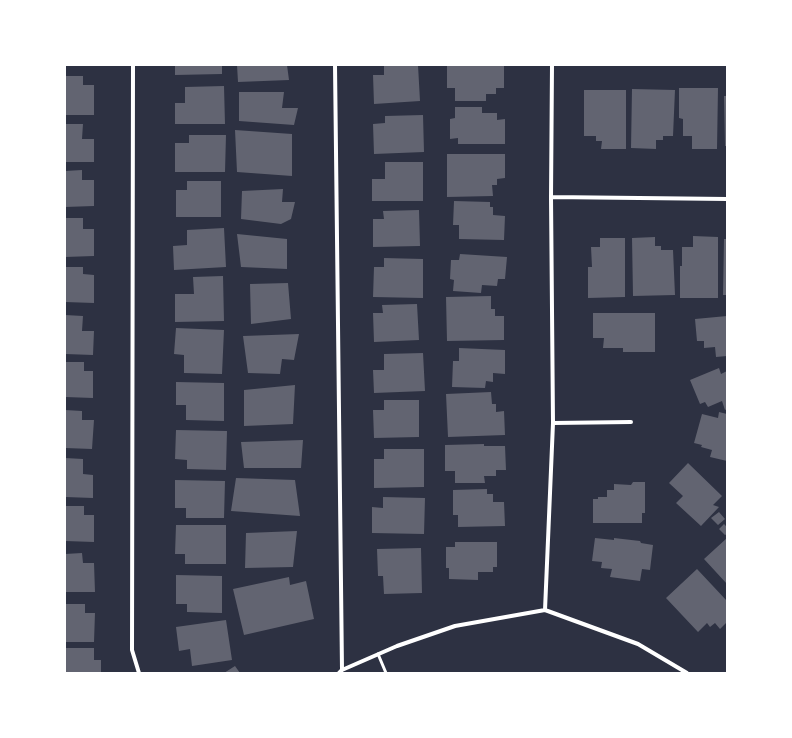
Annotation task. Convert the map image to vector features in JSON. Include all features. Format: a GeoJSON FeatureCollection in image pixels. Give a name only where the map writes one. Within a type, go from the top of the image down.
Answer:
{"type":"FeatureCollection","features":[{"type":"Feature","properties":{"kind":"street"},"geometry":{"type":"LineString","coordinates":[[133,65],[132,650],[139,673]]}},
{"type":"Feature","properties":{"kind":"street"},"geometry":{"type":"LineString","coordinates":[[335,65],[341,672],[378,654],[455,626],[545,610],[638,644],[687,673]]}},
{"type":"Feature","properties":{"kind":"street"},"geometry":{"type":"LineString","coordinates":[[545,610],[553,423],[551,197],[552,65]]}},
{"type":"Feature","properties":{"kind":"street"},"geometry":{"type":"LineString","coordinates":[[551,197],[727,198]]}},
{"type":"Feature","properties":{"kind":"street"},"geometry":{"type":"LineString","coordinates":[[553,423],[631,422]]}},
{"type":"Feature","properties":{"kind":"lane"},"geometry":{"type":"LineString","coordinates":[[378,654],[386,673]]}},
{"type":"Feature","properties":{"kind":"building"},"geometry":{"type":"Polygon","coordinates":[[[175,65],[222,65],[222,74],[175,75],[175,65]]]}},
{"type":"Feature","properties":{"kind":"building"},"geometry":{"type":"Polygon","coordinates":[[[237,65],[287,65],[289,80],[238,82],[237,65]]]}},
{"type":"Feature","properties":{"kind":"building"},"geometry":{"type":"Polygon","coordinates":[[[418,65],[420,101],[374,104],[373,75],[384,75],[384,66],[418,65]]]}},
{"type":"Feature","properties":{"kind":"building"},"geometry":{"type":"Polygon","coordinates":[[[447,65],[504,65],[504,88],[496,88],[496,94],[486,94],[486,101],[455,101],[455,88],[447,88],[447,65]]]}},
{"type":"Feature","properties":{"kind":"building"},"geometry":{"type":"Polygon","coordinates":[[[65,76],[83,76],[83,85],[94,85],[94,115],[65,115],[65,76]]]}},
{"type":"Feature","properties":{"kind":"building"},"geometry":{"type":"Polygon","coordinates":[[[224,86],[225,124],[175,124],[175,103],[185,103],[185,87],[224,86]]]}},
{"type":"Feature","properties":{"kind":"building"},"geometry":{"type":"Polygon","coordinates":[[[679,88],[718,88],[717,149],[692,149],[692,136],[683,136],[683,119],[679,118],[679,88]]]}},
{"type":"Feature","properties":{"kind":"building"},"geometry":{"type":"Polygon","coordinates":[[[632,89],[675,90],[673,136],[663,136],[663,140],[656,140],[656,149],[631,148],[632,89]]]}},
{"type":"Feature","properties":{"kind":"building"},"geometry":{"type":"Polygon","coordinates":[[[584,90],[626,90],[626,149],[601,149],[602,141],[596,141],[596,136],[584,136],[584,90]]]}},
{"type":"Feature","properties":{"kind":"building"},"geometry":{"type":"Polygon","coordinates":[[[239,92],[284,92],[282,108],[298,108],[294,125],[239,121],[239,92]]]}},
{"type":"Feature","properties":{"kind":"building"},"geometry":{"type":"Polygon","coordinates":[[[724,96],[727,96],[727,146],[725,146],[724,96]]]}},
{"type":"Feature","properties":{"kind":"building"},"geometry":{"type":"Polygon","coordinates":[[[455,107],[482,107],[482,113],[497,113],[497,120],[505,119],[505,144],[458,144],[458,138],[450,139],[450,119],[455,118],[455,107]]]}},
{"type":"Feature","properties":{"kind":"building"},"geometry":{"type":"Polygon","coordinates":[[[423,115],[424,152],[374,154],[373,124],[385,123],[385,116],[423,115]]]}},
{"type":"Feature","properties":{"kind":"building"},"geometry":{"type":"Polygon","coordinates":[[[65,124],[83,124],[82,139],[94,139],[94,162],[65,162],[65,124]]]}},
{"type":"Feature","properties":{"kind":"building"},"geometry":{"type":"Polygon","coordinates":[[[235,130],[292,134],[292,176],[237,172],[235,130]]]}},
{"type":"Feature","properties":{"kind":"building"},"geometry":{"type":"Polygon","coordinates":[[[189,135],[226,135],[225,172],[175,172],[175,143],[189,143],[189,135]]]}},
{"type":"Feature","properties":{"kind":"building"},"geometry":{"type":"Polygon","coordinates":[[[447,154],[505,154],[505,178],[497,179],[497,185],[492,185],[493,196],[447,197],[447,154]]]}},
{"type":"Feature","properties":{"kind":"building"},"geometry":{"type":"Polygon","coordinates":[[[385,162],[423,162],[423,201],[372,201],[372,179],[385,179],[385,162]]]}},
{"type":"Feature","properties":{"kind":"building"},"geometry":{"type":"Polygon","coordinates":[[[82,170],[82,180],[94,180],[94,206],[65,207],[65,171],[82,170]]]}},
{"type":"Feature","properties":{"kind":"building"},"geometry":{"type":"Polygon","coordinates":[[[187,181],[221,181],[221,217],[176,217],[176,190],[187,190],[187,181]]]}},
{"type":"Feature","properties":{"kind":"building"},"geometry":{"type":"Polygon","coordinates":[[[283,189],[282,202],[295,202],[291,219],[281,224],[241,219],[242,191],[283,189]]]}},
{"type":"Feature","properties":{"kind":"building"},"geometry":{"type":"Polygon","coordinates":[[[454,201],[490,202],[490,207],[493,207],[493,215],[505,216],[504,240],[459,239],[459,225],[453,225],[454,201]]]}},
{"type":"Feature","properties":{"kind":"building"},"geometry":{"type":"Polygon","coordinates":[[[419,210],[420,246],[373,247],[373,219],[384,219],[383,211],[419,210]]]}},
{"type":"Feature","properties":{"kind":"building"},"geometry":{"type":"Polygon","coordinates":[[[65,218],[83,218],[83,229],[94,229],[94,256],[65,257],[65,218]]]}},
{"type":"Feature","properties":{"kind":"building"},"geometry":{"type":"Polygon","coordinates":[[[224,228],[226,267],[174,270],[173,246],[187,245],[187,230],[224,228]]]}},
{"type":"Feature","properties":{"kind":"building"},"geometry":{"type":"Polygon","coordinates":[[[237,234],[287,239],[287,269],[241,267],[237,234]]]}},
{"type":"Feature","properties":{"kind":"building"},"geometry":{"type":"Polygon","coordinates":[[[693,236],[718,237],[718,298],[680,298],[680,266],[682,266],[682,247],[693,247],[693,236]]]}},
{"type":"Feature","properties":{"kind":"building"},"geometry":{"type":"Polygon","coordinates":[[[655,237],[655,246],[661,246],[661,250],[673,250],[675,295],[633,296],[632,238],[655,237]]]}},
{"type":"Feature","properties":{"kind":"building"},"geometry":{"type":"Polygon","coordinates":[[[600,238],[625,238],[625,297],[588,298],[588,267],[592,267],[591,247],[600,247],[600,238]]]}},
{"type":"Feature","properties":{"kind":"building"},"geometry":{"type":"Polygon","coordinates":[[[724,239],[727,239],[727,295],[723,295],[724,239]]]}},
{"type":"Feature","properties":{"kind":"building"},"geometry":{"type":"Polygon","coordinates":[[[460,254],[507,257],[505,279],[498,279],[497,286],[482,285],[481,293],[453,291],[454,280],[450,279],[451,260],[459,260],[460,254]]]}},
{"type":"Feature","properties":{"kind":"building"},"geometry":{"type":"Polygon","coordinates":[[[384,258],[423,259],[423,298],[373,297],[374,267],[384,267],[384,258]]]}},
{"type":"Feature","properties":{"kind":"building"},"geometry":{"type":"Polygon","coordinates":[[[65,267],[83,267],[83,274],[94,275],[94,303],[65,302],[65,267]]]}},
{"type":"Feature","properties":{"kind":"building"},"geometry":{"type":"Polygon","coordinates":[[[223,276],[224,321],[175,322],[175,294],[194,294],[193,277],[223,276]]]}},
{"type":"Feature","properties":{"kind":"building"},"geometry":{"type":"Polygon","coordinates":[[[288,283],[291,319],[251,324],[250,284],[288,283]]]}},
{"type":"Feature","properties":{"kind":"building"},"geometry":{"type":"Polygon","coordinates":[[[491,296],[491,309],[495,309],[495,316],[504,316],[504,340],[447,341],[446,297],[491,296]]]}},
{"type":"Feature","properties":{"kind":"building"},"geometry":{"type":"Polygon","coordinates":[[[417,304],[419,340],[374,342],[373,313],[383,313],[382,305],[417,304]]]}},
{"type":"Feature","properties":{"kind":"building"},"geometry":{"type":"Polygon","coordinates":[[[593,313],[655,313],[655,352],[623,352],[623,348],[603,348],[604,338],[593,338],[593,313]]]}},
{"type":"Feature","properties":{"kind":"building"},"geometry":{"type":"Polygon","coordinates":[[[65,315],[83,316],[82,331],[94,331],[93,355],[65,354],[65,315]]]}},
{"type":"Feature","properties":{"kind":"building"},"geometry":{"type":"Polygon","coordinates":[[[727,316],[727,356],[716,357],[715,347],[704,348],[704,341],[697,341],[695,319],[727,316]]]}},
{"type":"Feature","properties":{"kind":"building"},"geometry":{"type":"Polygon","coordinates":[[[176,328],[224,330],[222,374],[184,373],[184,355],[174,354],[176,328]]]}},
{"type":"Feature","properties":{"kind":"building"},"geometry":{"type":"Polygon","coordinates":[[[299,334],[294,360],[282,359],[280,374],[248,373],[243,336],[299,334]]]}},
{"type":"Feature","properties":{"kind":"building"},"geometry":{"type":"Polygon","coordinates":[[[459,348],[505,350],[505,374],[493,373],[493,382],[486,381],[485,388],[452,387],[453,361],[459,361],[459,348]]]}},
{"type":"Feature","properties":{"kind":"building"},"geometry":{"type":"Polygon","coordinates":[[[423,353],[425,391],[374,393],[373,370],[384,370],[384,354],[423,353]]]}},
{"type":"Feature","properties":{"kind":"building"},"geometry":{"type":"Polygon","coordinates":[[[65,362],[84,362],[84,371],[93,371],[93,398],[65,397],[65,362]]]}},
{"type":"Feature","properties":{"kind":"building"},"geometry":{"type":"Polygon","coordinates":[[[719,368],[721,374],[727,371],[727,409],[725,410],[722,401],[708,407],[705,402],[700,404],[690,380],[719,368]]]}},
{"type":"Feature","properties":{"kind":"building"},"geometry":{"type":"Polygon","coordinates":[[[176,382],[224,383],[224,421],[186,420],[186,405],[176,405],[176,382]]]}},
{"type":"Feature","properties":{"kind":"building"},"geometry":{"type":"Polygon","coordinates":[[[295,385],[293,424],[244,426],[244,390],[295,385]]]}},
{"type":"Feature","properties":{"kind":"building"},"geometry":{"type":"Polygon","coordinates":[[[491,392],[492,404],[496,404],[496,412],[504,411],[505,435],[448,437],[446,394],[491,392]]]}},
{"type":"Feature","properties":{"kind":"building"},"geometry":{"type":"Polygon","coordinates":[[[384,400],[419,400],[419,437],[374,438],[373,410],[384,410],[384,400]]]}},
{"type":"Feature","properties":{"kind":"building"},"geometry":{"type":"Polygon","coordinates":[[[65,410],[82,411],[82,420],[94,420],[92,449],[65,448],[65,410]]]}},
{"type":"Feature","properties":{"kind":"building"},"geometry":{"type":"Polygon","coordinates":[[[719,412],[727,414],[727,461],[710,457],[712,450],[694,443],[702,414],[718,418],[719,412]]]}},
{"type":"Feature","properties":{"kind":"building"},"geometry":{"type":"Polygon","coordinates":[[[176,430],[227,431],[226,470],[187,469],[187,460],[175,459],[176,430]]]}},
{"type":"Feature","properties":{"kind":"building"},"geometry":{"type":"Polygon","coordinates":[[[303,440],[301,468],[244,468],[241,442],[303,440]]]}},
{"type":"Feature","properties":{"kind":"building"},"geometry":{"type":"Polygon","coordinates":[[[484,444],[484,446],[505,446],[506,470],[496,470],[496,476],[484,476],[485,483],[455,483],[455,471],[445,471],[445,445],[484,444]]]}},
{"type":"Feature","properties":{"kind":"building"},"geometry":{"type":"Polygon","coordinates":[[[384,449],[424,449],[424,487],[374,488],[374,459],[384,459],[384,449]]]}},
{"type":"Feature","properties":{"kind":"building"},"geometry":{"type":"Polygon","coordinates":[[[65,458],[83,459],[83,474],[93,475],[93,498],[65,497],[65,458]]]}},
{"type":"Feature","properties":{"kind":"building"},"geometry":{"type":"Polygon","coordinates":[[[688,463],[722,496],[713,505],[719,507],[701,526],[676,503],[683,496],[669,483],[688,463]]]}},
{"type":"Feature","properties":{"kind":"building"},"geometry":{"type":"Polygon","coordinates":[[[236,478],[295,480],[300,516],[231,511],[236,478]]]}},
{"type":"Feature","properties":{"kind":"building"},"geometry":{"type":"Polygon","coordinates":[[[175,480],[225,481],[224,518],[186,518],[186,508],[175,508],[175,480]]]}},
{"type":"Feature","properties":{"kind":"building"},"geometry":{"type":"Polygon","coordinates":[[[633,482],[645,482],[645,513],[642,513],[642,523],[593,523],[593,499],[598,499],[598,497],[607,497],[607,490],[614,490],[614,484],[631,485],[633,482]]]}},
{"type":"Feature","properties":{"kind":"building"},"geometry":{"type":"Polygon","coordinates":[[[487,489],[487,494],[493,494],[493,502],[504,502],[505,526],[458,527],[458,515],[453,515],[453,490],[487,489]]]}},
{"type":"Feature","properties":{"kind":"building"},"geometry":{"type":"Polygon","coordinates":[[[383,497],[425,498],[424,534],[372,533],[372,507],[383,508],[383,497]]]}},
{"type":"Feature","properties":{"kind":"building"},"geometry":{"type":"Polygon","coordinates":[[[65,506],[84,506],[84,515],[94,515],[94,542],[65,541],[65,506]]]}},
{"type":"Feature","properties":{"kind":"building"},"geometry":{"type":"Polygon","coordinates":[[[719,512],[725,519],[718,525],[711,518],[719,512]]]}},
{"type":"Feature","properties":{"kind":"building"},"geometry":{"type":"Polygon","coordinates":[[[724,524],[727,527],[727,534],[725,535],[719,529],[724,524]]]}},
{"type":"Feature","properties":{"kind":"building"},"geometry":{"type":"Polygon","coordinates":[[[176,525],[226,525],[226,564],[185,564],[185,554],[175,554],[176,525]]]}},
{"type":"Feature","properties":{"kind":"building"},"geometry":{"type":"Polygon","coordinates":[[[297,531],[293,567],[245,568],[246,533],[297,531]]]}},
{"type":"Feature","properties":{"kind":"building"},"geometry":{"type":"Polygon","coordinates":[[[595,538],[614,540],[614,538],[640,541],[641,543],[653,545],[650,570],[642,569],[640,581],[610,577],[612,569],[601,568],[602,562],[592,561],[595,538]]]}},
{"type":"Feature","properties":{"kind":"building"},"geometry":{"type":"Polygon","coordinates":[[[727,538],[727,584],[704,559],[727,538]]]}},
{"type":"Feature","properties":{"kind":"building"},"geometry":{"type":"Polygon","coordinates":[[[455,542],[497,542],[497,567],[493,567],[493,572],[478,572],[478,580],[449,579],[449,568],[446,568],[446,547],[455,547],[455,542]]]}},
{"type":"Feature","properties":{"kind":"building"},"geometry":{"type":"Polygon","coordinates":[[[421,548],[422,593],[384,594],[383,576],[378,576],[377,549],[421,548]]]}},
{"type":"Feature","properties":{"kind":"building"},"geometry":{"type":"Polygon","coordinates":[[[82,553],[83,563],[94,563],[95,592],[65,592],[65,554],[82,553]]]}},
{"type":"Feature","properties":{"kind":"building"},"geometry":{"type":"Polygon","coordinates":[[[697,569],[727,601],[727,622],[720,629],[715,623],[710,627],[707,623],[698,632],[666,598],[697,569]]]}},
{"type":"Feature","properties":{"kind":"building"},"geometry":{"type":"Polygon","coordinates":[[[176,575],[222,576],[222,613],[187,612],[187,604],[176,604],[176,575]]]}},
{"type":"Feature","properties":{"kind":"building"},"geometry":{"type":"Polygon","coordinates":[[[289,577],[290,585],[306,581],[314,619],[244,635],[233,589],[289,577]]]}},
{"type":"Feature","properties":{"kind":"building"},"geometry":{"type":"Polygon","coordinates":[[[65,604],[85,604],[85,613],[95,613],[94,642],[65,642],[65,604]]]}},
{"type":"Feature","properties":{"kind":"building"},"geometry":{"type":"Polygon","coordinates":[[[226,620],[232,660],[192,666],[190,649],[179,651],[176,627],[226,620]]]}},
{"type":"Feature","properties":{"kind":"building"},"geometry":{"type":"Polygon","coordinates":[[[65,648],[94,648],[94,660],[101,660],[101,673],[65,673],[65,648]]]}},
{"type":"Feature","properties":{"kind":"building"},"geometry":{"type":"Polygon","coordinates":[[[235,666],[240,673],[224,673],[235,666]]]}}]}
